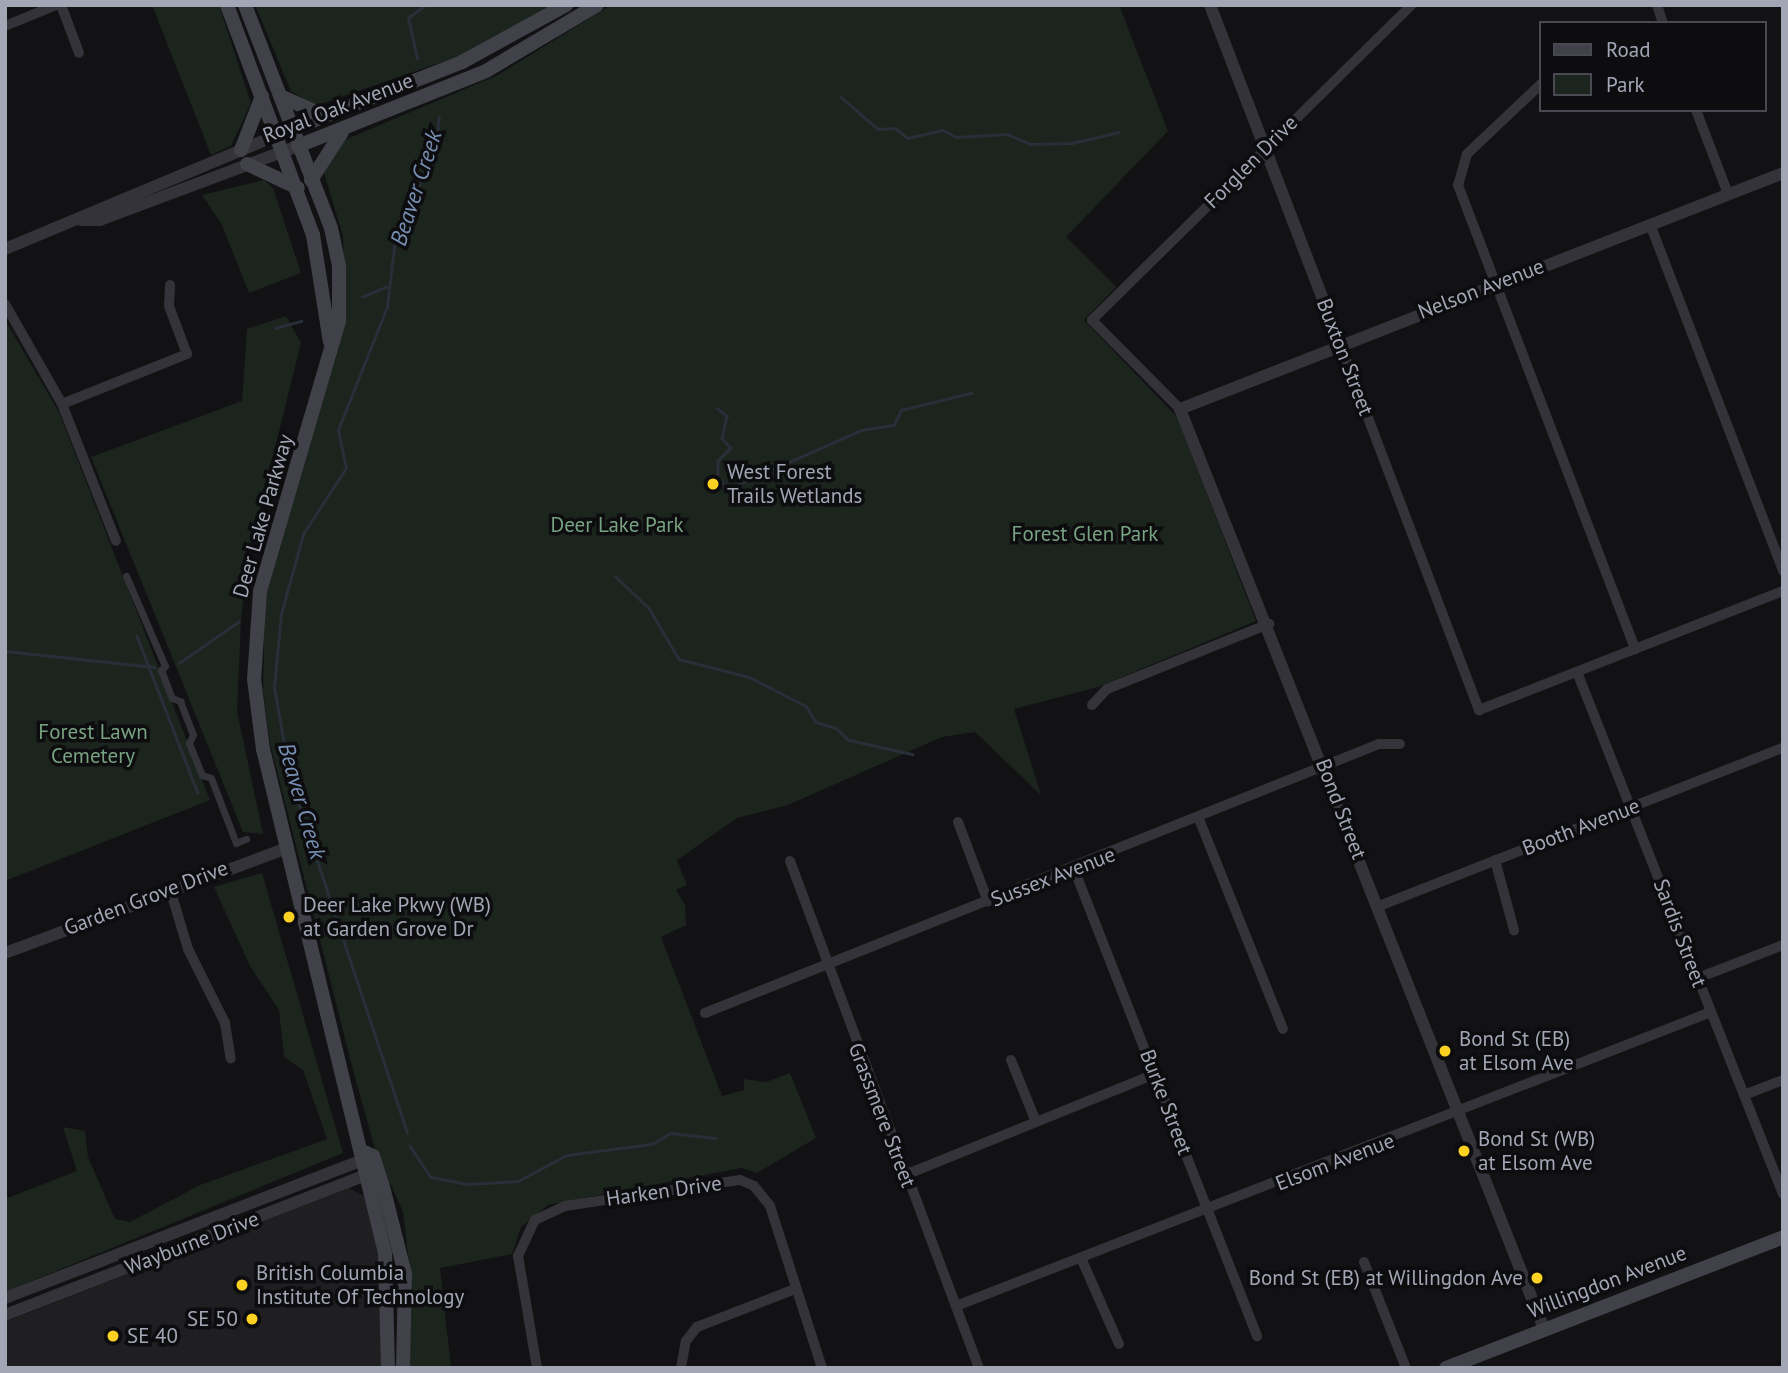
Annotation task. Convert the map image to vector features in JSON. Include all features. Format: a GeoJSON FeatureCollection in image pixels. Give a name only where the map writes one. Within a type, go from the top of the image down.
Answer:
{"type":"FeatureCollection","features":[{"type":"Feature","properties":{"kind":"main road","name":"Deer Lake Parkway"},"geometry":{"type":"LineString","coordinates":[[227,5],[277,135],[304,184]]}},
{"type":"Feature","properties":{"kind":"main road","name":"Deer Lake Parkway"},"geometry":{"type":"LineString","coordinates":[[245,5],[298,146],[325,286],[331,343],[256,622],[257,715],[368,1163],[405,1274],[403,1368]]}},
{"type":"Feature","properties":{"kind":"main road","name":"Royal Oak Avenue"},"geometry":{"type":"LineString","coordinates":[[292,129],[462,62],[566,5]]}},
{"type":"Feature","properties":{"kind":"main road","name":"Royal Oak Avenue"},"geometry":{"type":"LineString","coordinates":[[298,146],[342,131],[486,71],[597,5]]}},
{"type":"Feature","properties":{"kind":"main road"},"geometry":{"type":"LineString","coordinates":[[241,150],[262,96]]}},
{"type":"Feature","properties":{"kind":"main road"},"geometry":{"type":"LineString","coordinates":[[280,96],[325,116]]}},
{"type":"Feature","properties":{"kind":"main road"},"geometry":{"type":"LineString","coordinates":[[247,164],[304,184],[342,131]]}},
{"type":"Feature","properties":{"kind":"main road","name":"Deer Lake Parkway"},"geometry":{"type":"LineString","coordinates":[[368,1163],[389,1282],[387,1368]]}},
{"type":"Feature","properties":{"kind":"main road","name":"Willingdon Avenue"},"geometry":{"type":"LineString","coordinates":[[1446,1368],[1783,1237]]}},
{"type":"Feature","properties":{"kind":"street"},"geometry":{"type":"LineString","coordinates":[[5,26],[59,5],[79,53]]}},
{"type":"Feature","properties":{"kind":"street","name":"Buxton Street"},"geometry":{"type":"LineString","coordinates":[[1210,5],[1479,710],[1577,672]]}},
{"type":"Feature","properties":{"kind":"street","name":"Forglen Drive"},"geometry":{"type":"LineString","coordinates":[[1091,320],[1412,5]]}},
{"type":"Feature","properties":{"kind":"street"},"geometry":{"type":"LineString","coordinates":[[1540,85],[1467,154],[1458,172],[1460,192],[1635,649]]}},
{"type":"Feature","properties":{"kind":"street"},"geometry":{"type":"LineString","coordinates":[[1697,112],[1728,194]]}},
{"type":"Feature","properties":{"kind":"street","name":"Royal Oak Avenue"},"geometry":{"type":"LineString","coordinates":[[5,249],[81,220],[96,208],[292,129]]}},
{"type":"Feature","properties":{"kind":"street","name":"Royal Oak Avenue"},"geometry":{"type":"LineString","coordinates":[[81,220],[100,220],[298,146]]}},
{"type":"Feature","properties":{"kind":"street","name":"Nelson Avenue"},"geometry":{"type":"LineString","coordinates":[[1180,409],[1340,344],[1783,173]]}},
{"type":"Feature","properties":{"kind":"street"},"geometry":{"type":"LineString","coordinates":[[1650,224],[1783,571]]}},
{"type":"Feature","properties":{"kind":"street"},"geometry":{"type":"LineString","coordinates":[[62,404],[187,354],[169,306],[170,285]]}},
{"type":"Feature","properties":{"kind":"street"},"geometry":{"type":"LineString","coordinates":[[5,304],[62,404],[116,541]]}},
{"type":"Feature","properties":{"kind":"street","name":"Bond Street"},"geometry":{"type":"LineString","coordinates":[[1091,320],[1180,409],[1269,624],[1544,1329]]}},
{"type":"Feature","properties":{"kind":"street"},"geometry":{"type":"LineString","coordinates":[[126,576],[165,666],[161,670],[172,698],[180,701],[193,735],[190,744],[202,775],[211,778],[236,843],[246,839]]}},
{"type":"Feature","properties":{"kind":"street"},"geometry":{"type":"LineString","coordinates":[[1577,672],[1783,591]]}},
{"type":"Feature","properties":{"kind":"street"},"geometry":{"type":"LineString","coordinates":[[1092,705],[1107,689],[1269,624]]}},
{"type":"Feature","properties":{"kind":"street","name":"Sardis Street"},"geometry":{"type":"LineString","coordinates":[[1577,672],[1783,1194]]}},
{"type":"Feature","properties":{"kind":"street","name":"Sussex Avenue"},"geometry":{"type":"LineString","coordinates":[[705,1013],[1074,869],[1379,744],[1400,744]]}},
{"type":"Feature","properties":{"kind":"street","name":"Booth Avenue"},"geometry":{"type":"LineString","coordinates":[[1379,906],[1783,748]]}},
{"type":"Feature","properties":{"kind":"street"},"geometry":{"type":"LineString","coordinates":[[1199,819],[1283,1029]]}},
{"type":"Feature","properties":{"kind":"street"},"geometry":{"type":"LineString","coordinates":[[958,822],[988,902]]}},
{"type":"Feature","properties":{"kind":"street","name":"Garden Grove Drive"},"geometry":{"type":"LineString","coordinates":[[5,953],[170,888],[288,848]]}},
{"type":"Feature","properties":{"kind":"street"},"geometry":{"type":"LineString","coordinates":[[1495,860],[1514,930]]}},
{"type":"Feature","properties":{"kind":"street","name":"Grassmere Street"},"geometry":{"type":"LineString","coordinates":[[790,861],[979,1368]]}},
{"type":"Feature","properties":{"kind":"street","name":"Burke Street"},"geometry":{"type":"LineString","coordinates":[[1074,869],[1257,1336]]}},
{"type":"Feature","properties":{"kind":"street"},"geometry":{"type":"LineString","coordinates":[[170,888],[188,949],[225,1023],[231,1059]]}},
{"type":"Feature","properties":{"kind":"street"},"geometry":{"type":"LineString","coordinates":[[1698,978],[1783,945]]}},
{"type":"Feature","properties":{"kind":"street","name":"Elsom Avenue"},"geometry":{"type":"LineString","coordinates":[[956,1306],[1711,1012]]}},
{"type":"Feature","properties":{"kind":"street"},"geometry":{"type":"LineString","coordinates":[[1011,1060],[1036,1122]]}},
{"type":"Feature","properties":{"kind":"street"},"geometry":{"type":"LineString","coordinates":[[905,1175],[1155,1074]]}},
{"type":"Feature","properties":{"kind":"street"},"geometry":{"type":"LineString","coordinates":[[1744,1095],[1783,1080]]}},
{"type":"Feature","properties":{"kind":"street","name":"Wayburne Drive"},"geometry":{"type":"LineString","coordinates":[[5,1298],[368,1163]]}},
{"type":"Feature","properties":{"kind":"street","name":"Wayburne Drive"},"geometry":{"type":"LineString","coordinates":[[5,1315],[368,1163]]}},
{"type":"Feature","properties":{"kind":"street","name":"Harken Drive"},"geometry":{"type":"LineString","coordinates":[[537,1368],[518,1249],[535,1220],[558,1208],[745,1181],[767,1200],[822,1368]]}},
{"type":"Feature","properties":{"kind":"street"},"geometry":{"type":"LineString","coordinates":[[1081,1258],[1119,1344]]}},
{"type":"Feature","properties":{"kind":"street"},"geometry":{"type":"LineString","coordinates":[[1364,1262],[1406,1368]]}},
{"type":"Feature","properties":{"kind":"street"},"geometry":{"type":"LineString","coordinates":[[681,1368],[687,1341],[697,1327],[795,1289]]}},
{"type":"Feature","properties":{"kind":"shaded area","name":"British Columbia Institute Of Technology"},"geometry":{"type":"Polygon","coordinates":[[[349,1188],[364,1196],[380,1251],[382,1368],[5,1368],[5,1322],[349,1188]]]}},
{"type":"Feature","properties":{"kind":"green space"},"geometry":{"type":"Polygon","coordinates":[[[152,5],[219,5],[251,103],[231,146],[211,155],[152,5]]]}},
{"type":"Feature","properties":{"kind":"green space"},"geometry":{"type":"Polygon","coordinates":[[[255,5],[554,5],[471,52],[315,106],[291,91],[255,5]]]}},
{"type":"Feature","properties":{"kind":"green space","name":"Deer Lake Park"},"geometry":{"type":"Polygon","coordinates":[[[611,5],[1119,5],[1168,131],[1066,237],[1116,287],[1084,320],[1177,417],[1256,621],[1098,687],[1014,709],[1041,795],[975,732],[942,737],[788,805],[737,818],[677,860],[687,885],[676,890],[685,905],[686,925],[661,937],[722,1096],[744,1090],[744,1079],[766,1082],[790,1073],[816,1138],[757,1173],[741,1168],[548,1205],[521,1227],[512,1254],[440,1268],[451,1368],[409,1368],[412,1289],[403,1212],[375,1149],[353,1070],[270,743],[263,691],[265,597],[346,318],[343,236],[324,173],[340,142],[498,75],[611,5]]]}},
{"type":"Feature","properties":{"kind":"green space"},"geometry":{"type":"Polygon","coordinates":[[[264,180],[273,188],[301,273],[249,293],[221,223],[202,195],[264,180]]]}},
{"type":"Feature","properties":{"kind":"green space"},"geometry":{"type":"Polygon","coordinates":[[[286,316],[301,343],[247,561],[241,619],[237,711],[263,834],[243,832],[91,457],[242,401],[247,329],[286,316]]]}},
{"type":"Feature","properties":{"kind":"green space","name":"Forest Lawn Cemetery"},"geometry":{"type":"Polygon","coordinates":[[[5,320],[59,412],[210,800],[5,881],[5,320]]]}},
{"type":"Feature","properties":{"kind":"green space"},"geometry":{"type":"Polygon","coordinates":[[[262,873],[343,1153],[5,1292],[5,1199],[77,1171],[63,1127],[85,1131],[88,1157],[115,1219],[130,1222],[200,1185],[327,1139],[303,1070],[284,1057],[279,1010],[250,966],[214,887],[262,873]]]}},
{"type":"Feature","properties":{"kind":"waterway","name":"Beaver Creek"},"geometry":{"type":"LineString","coordinates":[[417,59],[408,18],[425,5]]}},
{"type":"Feature","properties":{"kind":"waterway"},"geometry":{"type":"LineString","coordinates":[[841,97],[878,129],[895,128],[908,138],[943,130],[956,137],[1007,134],[1030,144],[1072,143],[1119,132]]}},
{"type":"Feature","properties":{"kind":"waterway","name":"Beaver Creek"},"geometry":{"type":"LineString","coordinates":[[407,1133],[290,779],[274,687],[281,614],[303,534],[346,468],[338,430],[387,307],[394,247],[436,144],[439,117]]}},
{"type":"Feature","properties":{"kind":"waterway"},"geometry":{"type":"LineString","coordinates":[[362,297],[386,287]]}},
{"type":"Feature","properties":{"kind":"waterway"},"geometry":{"type":"LineString","coordinates":[[275,328],[301,321]]}},
{"type":"Feature","properties":{"kind":"waterway"},"geometry":{"type":"LineString","coordinates":[[717,408],[727,416],[722,438],[731,448],[718,461],[718,477],[728,489],[861,430],[894,425],[901,410],[971,393]]}},
{"type":"Feature","properties":{"kind":"waterway"},"geometry":{"type":"LineString","coordinates":[[615,576],[649,608],[679,659],[749,677],[806,706],[816,722],[836,728],[849,740],[912,754]]}},
{"type":"Feature","properties":{"kind":"waterway"},"geometry":{"type":"LineString","coordinates":[[179,663],[238,622]]}},
{"type":"Feature","properties":{"kind":"waterway"},"geometry":{"type":"LineString","coordinates":[[137,636],[198,793]]}},
{"type":"Feature","properties":{"kind":"waterway"},"geometry":{"type":"LineString","coordinates":[[5,651],[154,667]]}},
{"type":"Feature","properties":{"kind":"waterway","name":"Beaver Creek"},"geometry":{"type":"LineString","coordinates":[[410,1146],[431,1177],[468,1184],[518,1181],[567,1155],[652,1144],[670,1133],[716,1138]]}},
{"type":"Feature","properties":{"kind":"place","name":"West Forest Trails Wetlands"},"geometry":{"type":"Point","coordinates":[713,484]}},
{"type":"Feature","properties":{"kind":"place","name":"Deer Lake Pkwy (WB) at Garden Grove Dr"},"geometry":{"type":"Point","coordinates":[289,917]}},
{"type":"Feature","properties":{"kind":"place","name":"Bond St (EB) at Elsom Ave"},"geometry":{"type":"Point","coordinates":[1445,1051]}},
{"type":"Feature","properties":{"kind":"place","name":"Bond St (WB) at Elsom Ave"},"geometry":{"type":"Point","coordinates":[1464,1151]}},
{"type":"Feature","properties":{"kind":"place","name":"Bond St (EB) at Willingdon Ave"},"geometry":{"type":"Point","coordinates":[1537,1278]}},
{"type":"Feature","properties":{"kind":"place","name":"British Columbia Institute Of Technology"},"geometry":{"type":"Point","coordinates":[242,1285]}},
{"type":"Feature","properties":{"kind":"place","name":"SE 50"},"geometry":{"type":"Point","coordinates":[252,1319]}},
{"type":"Feature","properties":{"kind":"place","name":"SE 40"},"geometry":{"type":"Point","coordinates":[113,1336]}},
{"type":"Feature","properties":{"kind":"park label","name":"Forest Glen Park"},"geometry":{"type":"Point","coordinates":[1085,534]}}]}
